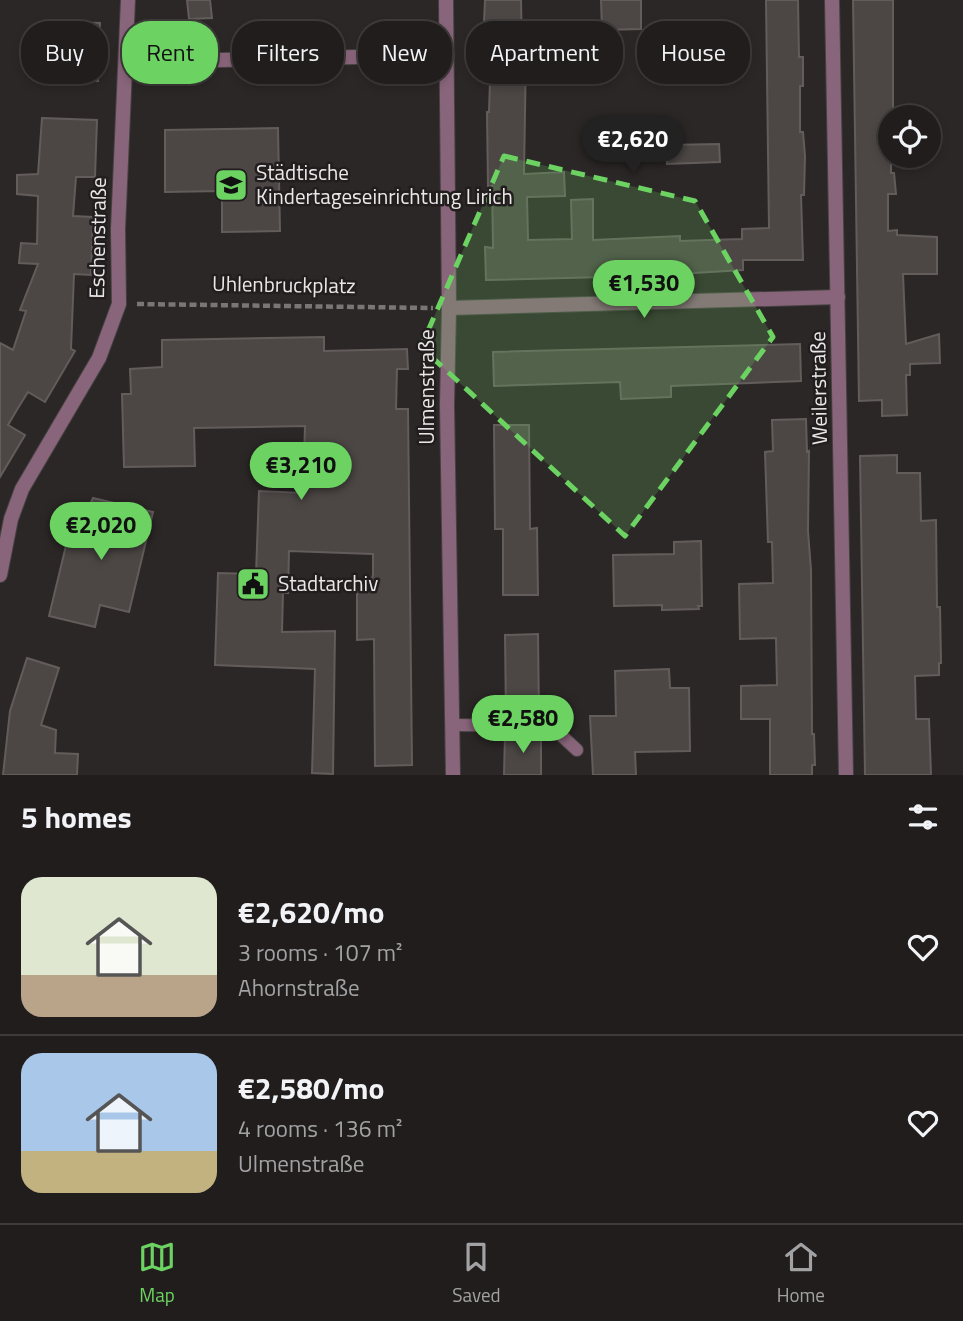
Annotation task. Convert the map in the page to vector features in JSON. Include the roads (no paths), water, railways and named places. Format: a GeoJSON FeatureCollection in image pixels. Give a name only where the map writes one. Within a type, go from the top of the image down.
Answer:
{"type":"FeatureCollection","features":[{"type":"Feature","properties":{"kind":"street","name":"Eschenstraße"},"geometry":{"type":"LineString","coordinates":[[127,21],[128,0]]}},
{"type":"Feature","properties":{"kind":"street","name":"Ulmenstraße"},"geometry":{"type":"LineString","coordinates":[[446,0],[446,21]]}},
{"type":"Feature","properties":{"kind":"street","name":"Weilerstraße"},"geometry":{"type":"LineString","coordinates":[[832,0],[846,775]]}},
{"type":"Feature","properties":{"kind":"street"},"geometry":{"type":"LineString","coordinates":[[218,60],[358,57]]}},
{"type":"Feature","properties":{"kind":"street","name":"Eschenstraße"},"geometry":{"type":"LineString","coordinates":[[0,575],[11,520],[22,488],[99,358],[116,318],[119,304],[118,229],[124,84]]}},
{"type":"Feature","properties":{"kind":"street","name":"Ulmenstraße"},"geometry":{"type":"LineString","coordinates":[[447,84],[447,405],[453,775]]}},
{"type":"Feature","properties":{"kind":"street"},"geometry":{"type":"LineString","coordinates":[[449,308],[838,297]]}},
{"type":"Feature","properties":{"kind":"lane"},"geometry":{"type":"LineString","coordinates":[[453,725],[551,726],[577,750]]}},
{"type":"Feature","properties":{"kind":"place","name":"Städtische Kindertageseinrichtung Lirich"},"geometry":{"type":"Point","coordinates":[231,185]}},
{"type":"Feature","properties":{"kind":"place","name":"Stadtarchiv"},"geometry":{"type":"Point","coordinates":[253,584]}}]}
